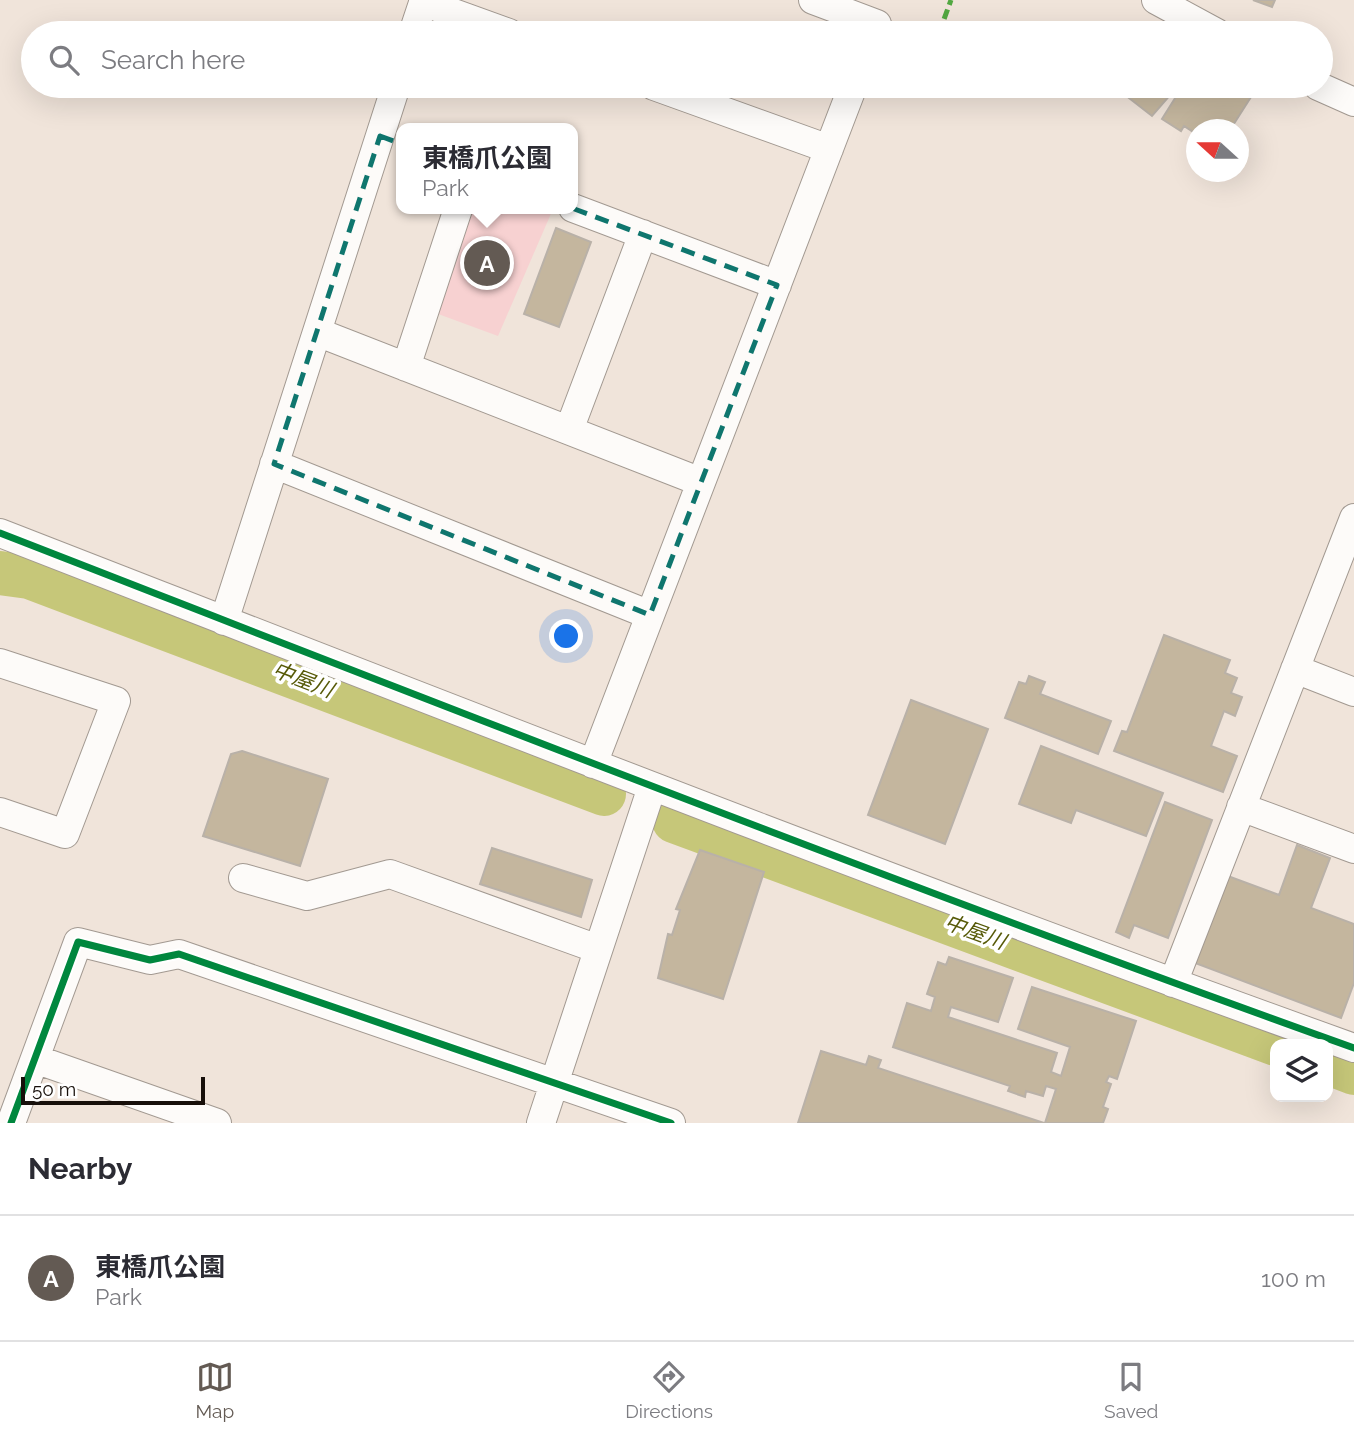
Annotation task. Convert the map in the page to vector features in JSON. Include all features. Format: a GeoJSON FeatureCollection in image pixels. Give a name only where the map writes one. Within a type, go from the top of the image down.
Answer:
{"type":"FeatureCollection","features":[{"type":"Feature","properties":{"kind":"street"},"geometry":{"type":"LineString","coordinates":[[813,0],[869,21]]}},
{"type":"Feature","properties":{"kind":"street"},"geometry":{"type":"LineString","coordinates":[[1156,0],[1195,21]]}},
{"type":"Feature","properties":{"kind":"street"},"geometry":{"type":"LineString","coordinates":[[417,21],[423,1],[477,21]]}},
{"type":"Feature","properties":{"kind":"street"},"geometry":{"type":"LineString","coordinates":[[1333,93],[1354,102]]}},
{"type":"Feature","properties":{"kind":"street"},"geometry":{"type":"LineString","coordinates":[[224,621],[317,332],[391,140],[395,98]]}},
{"type":"Feature","properties":{"kind":"street"},"geometry":{"type":"LineString","coordinates":[[687,98],[829,149]]}},
{"type":"Feature","properties":{"kind":"street"},"geometry":{"type":"LineString","coordinates":[[593,764],[848,98]]}},
{"type":"Feature","properties":{"kind":"street"},"geometry":{"type":"LineString","coordinates":[[578,210],[777,285]]}},
{"type":"Feature","properties":{"kind":"street"},"geometry":{"type":"LineString","coordinates":[[406,367],[456,214]]}},
{"type":"Feature","properties":{"kind":"street"},"geometry":{"type":"LineString","coordinates":[[569,430],[643,234]]}},
{"type":"Feature","properties":{"kind":"street"},"geometry":{"type":"LineString","coordinates":[[317,332],[701,482]]}},
{"type":"Feature","properties":{"kind":"street"},"geometry":{"type":"LineString","coordinates":[[274,464],[650,615]]}},
{"type":"Feature","properties":{"kind":"street"},"geometry":{"type":"LineString","coordinates":[[1173,983],[1354,518]]}},
{"type":"Feature","properties":{"kind":"street"},"geometry":{"type":"LineString","coordinates":[[0,533],[652,787],[1173,983],[1354,1048]]}},
{"type":"Feature","properties":{"kind":"street"},"geometry":{"type":"LineString","coordinates":[[0,663],[116,701],[65,834],[0,812]]}},
{"type":"Feature","properties":{"kind":"street"},"geometry":{"type":"LineString","coordinates":[[1295,670],[1354,692]]}},
{"type":"Feature","properties":{"kind":"street"},"geometry":{"type":"LineString","coordinates":[[541,1123],[652,787]]}},
{"type":"Feature","properties":{"kind":"street"},"geometry":{"type":"LineString","coordinates":[[1241,807],[1354,849]]}},
{"type":"Feature","properties":{"kind":"street"},"geometry":{"type":"LineString","coordinates":[[243,878],[307,896],[390,874],[598,949]]}},
{"type":"Feature","properties":{"kind":"street"},"geometry":{"type":"LineString","coordinates":[[11,1123],[78,942],[150,960],[179,954],[671,1123]]}},
{"type":"Feature","properties":{"kind":"street"},"geometry":{"type":"LineString","coordinates":[[34,1059],[217,1123]]}},
{"type":"Feature","properties":{"kind":"highlighted area"},"geometry":{"type":"Polygon","coordinates":[[[380,136],[777,285],[650,615],[274,464],[380,136]]]}},
{"type":"Feature","properties":{"kind":"shaded area"},"geometry":{"type":"Polygon","coordinates":[[[462,214],[551,214],[498,336],[430,311],[462,214]]]}},
{"type":"Feature","properties":{"kind":"building"},"geometry":{"type":"Polygon","coordinates":[[[1253,0],[1275,0],[1272,7],[1253,0]]]}},
{"type":"Feature","properties":{"kind":"building"},"geometry":{"type":"Polygon","coordinates":[[[1129,98],[1168,98],[1152,116],[1129,98]]]}},
{"type":"Feature","properties":{"kind":"building"},"geometry":{"type":"Polygon","coordinates":[[[1175,98],[1250,98],[1237,119],[1186,119],[1186,127],[1184,126],[1181,131],[1162,119],[1175,98]]]}},
{"type":"Feature","properties":{"kind":"building"},"geometry":{"type":"Polygon","coordinates":[[[556,228],[591,242],[559,327],[524,314],[556,228]]]}},
{"type":"Feature","properties":{"kind":"building"},"geometry":{"type":"Polygon","coordinates":[[[1164,635],[1230,660],[1225,673],[1237,678],[1231,693],[1242,697],[1235,716],[1224,711],[1211,746],[1237,756],[1223,792],[1114,751],[1122,731],[1127,732],[1164,635]]]}},
{"type":"Feature","properties":{"kind":"building"},"geometry":{"type":"Polygon","coordinates":[[[1029,676],[1045,682],[1040,694],[1111,721],[1098,754],[1005,718],[1019,682],[1026,684],[1029,676]]]}},
{"type":"Feature","properties":{"kind":"building"},"geometry":{"type":"Polygon","coordinates":[[[911,700],[988,729],[945,844],[868,815],[911,700]]]}},
{"type":"Feature","properties":{"kind":"building"},"geometry":{"type":"Polygon","coordinates":[[[1041,746],[1163,793],[1146,836],[1076,810],[1071,823],[1019,804],[1041,746]]]}},
{"type":"Feature","properties":{"kind":"building"},"geometry":{"type":"Polygon","coordinates":[[[242,751],[328,779],[300,866],[203,836],[231,754],[242,751]]]}},
{"type":"Feature","properties":{"kind":"building"},"geometry":{"type":"Polygon","coordinates":[[[1165,802],[1212,820],[1168,938],[1134,925],[1129,938],[1116,932],[1165,802]]]}},
{"type":"Feature","properties":{"kind":"building"},"geometry":{"type":"Polygon","coordinates":[[[1297,845],[1330,858],[1311,908],[1354,924],[1354,983],[1341,1018],[1195,963],[1228,876],[1279,895],[1297,845]]]}},
{"type":"Feature","properties":{"kind":"building"},"geometry":{"type":"Polygon","coordinates":[[[492,848],[592,880],[581,917],[480,884],[492,848]]]}},
{"type":"Feature","properties":{"kind":"building"},"geometry":{"type":"Polygon","coordinates":[[[700,850],[764,872],[723,999],[658,978],[668,934],[672,935],[680,910],[676,909],[700,850]]]}},
{"type":"Feature","properties":{"kind":"building"},"geometry":{"type":"Polygon","coordinates":[[[949,957],[1013,978],[998,1022],[951,1007],[948,1017],[1057,1053],[1051,1072],[1061,1076],[1070,1047],[1018,1029],[1032,987],[1136,1021],[1117,1079],[1109,1076],[1106,1082],[1111,1084],[1103,1107],[1108,1109],[1103,1123],[1045,1123],[1056,1089],[1046,1086],[1043,1096],[1026,1091],[1025,1097],[1008,1091],[1010,1086],[893,1047],[907,1003],[931,1011],[935,997],[927,994],[938,962],[946,965],[949,957]]]}},
{"type":"Feature","properties":{"kind":"building"},"geometry":{"type":"Polygon","coordinates":[[[821,1051],[866,1065],[869,1056],[881,1060],[878,1068],[1044,1123],[798,1123],[821,1051]]]}},
{"type":"Feature","properties":{"kind":"waterway","name":"中屋川"},"geometry":{"type":"LineString","coordinates":[[0,573],[29,577],[604,794]]}},
{"type":"Feature","properties":{"kind":"waterway","name":"中屋川"},"geometry":{"type":"LineString","coordinates":[[674,821],[1270,1042]]}},
{"type":"Feature","properties":{"kind":"waterway","name":"中屋川"},"geometry":{"type":"LineString","coordinates":[[1333,1065],[1354,1073]]}},
{"type":"Feature","properties":{"kind":"marked path"},"geometry":{"type":"LineString","coordinates":[[943,21],[951,0]]}},
{"type":"Feature","properties":{"kind":"cycle path"},"geometry":{"type":"LineString","coordinates":[[0,533],[844,860],[1354,1048]]}},
{"type":"Feature","properties":{"kind":"cycle path"},"geometry":{"type":"LineString","coordinates":[[11,1123],[78,942],[150,960],[179,954],[671,1123]]}},
{"type":"Feature","properties":{"kind":"place","name":"東橋爪公園"},"geometry":{"type":"Point","coordinates":[487,263]}}]}
